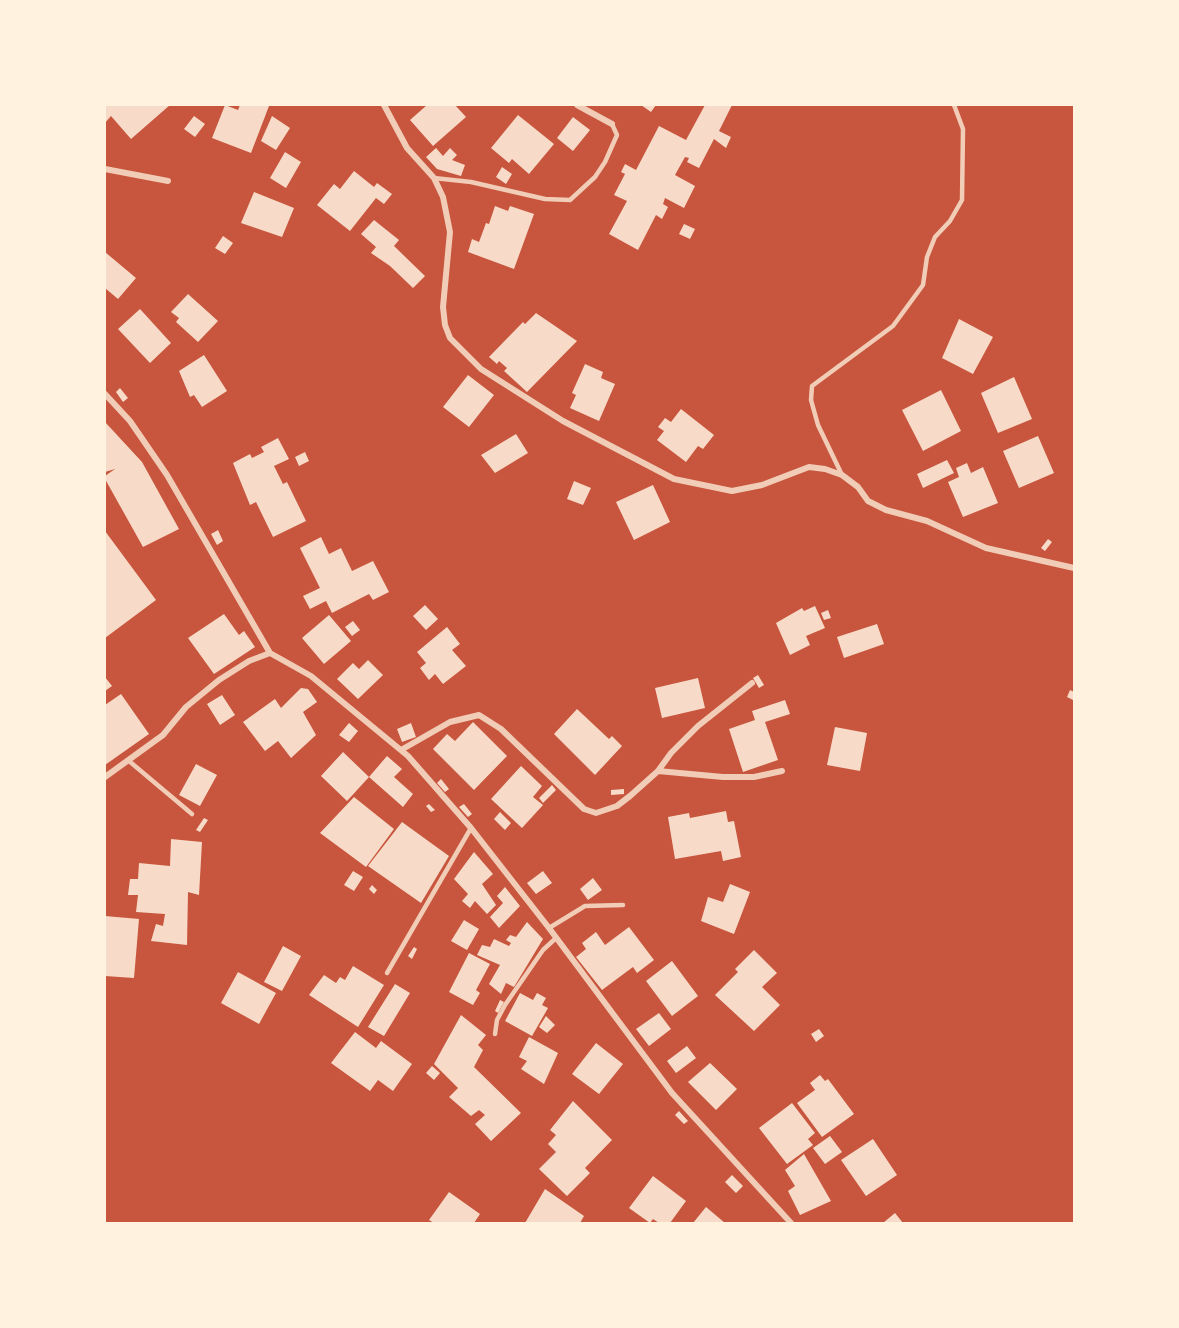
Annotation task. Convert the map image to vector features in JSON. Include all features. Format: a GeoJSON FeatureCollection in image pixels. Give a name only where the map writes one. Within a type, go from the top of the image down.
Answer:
{"type":"FeatureCollection","features":[{"type":"Feature","properties":{"kind":"street"},"geometry":{"type":"LineString","coordinates":[[384,105],[407,148],[434,178],[443,197],[450,232],[445,325],[450,338],[481,369],[563,421],[674,479],[732,490],[762,485],[809,467],[842,475],[858,488],[868,501],[886,510],[927,521],[986,548],[1074,568]]}},
{"type":"Feature","properties":{"kind":"street"},"geometry":{"type":"LineString","coordinates":[[577,105],[612,124]]}},
{"type":"Feature","properties":{"kind":"street"},"geometry":{"type":"LineString","coordinates":[[105,169],[168,181]]}},
{"type":"Feature","properties":{"kind":"street"},"geometry":{"type":"LineString","coordinates":[[105,394],[130,421],[167,475],[270,653],[312,676],[401,750],[471,828],[672,1093],[791,1223]]}},
{"type":"Feature","properties":{"kind":"street"},"geometry":{"type":"LineString","coordinates":[[105,777],[163,735],[186,707],[219,680],[249,661],[270,653]]}},
{"type":"Feature","properties":{"kind":"street"},"geometry":{"type":"LineString","coordinates":[[401,750],[450,722],[479,715],[501,729],[584,809],[596,813],[617,806],[658,771],[671,753],[698,726],[752,683]]}},
{"type":"Feature","properties":{"kind":"street"},"geometry":{"type":"LineString","coordinates":[[658,771],[723,777],[754,777],[782,771]]}},
{"type":"Feature","properties":{"kind":"lane"},"geometry":{"type":"LineString","coordinates":[[842,475],[818,425],[811,400],[812,386],[893,326],[923,285],[927,257],[935,237],[950,221],[962,200],[963,129],[954,105]]}},
{"type":"Feature","properties":{"kind":"lane"},"geometry":{"type":"LineString","coordinates":[[434,178],[471,182],[545,199],[570,200],[595,177],[605,162],[617,135],[612,124]]}},
{"type":"Feature","properties":{"kind":"lane"},"geometry":{"type":"LineString","coordinates":[[129,761],[192,814]]}},
{"type":"Feature","properties":{"kind":"lane"},"geometry":{"type":"LineString","coordinates":[[387,973],[471,828]]}},
{"type":"Feature","properties":{"kind":"lane"},"geometry":{"type":"LineString","coordinates":[[549,928],[585,906],[623,905]]}},
{"type":"Feature","properties":{"kind":"lane"},"geometry":{"type":"LineString","coordinates":[[495,1034],[497,1020],[505,1005],[543,950],[556,938]]}},
{"type":"Feature","properties":{"kind":"building"},"geometry":{"type":"Polygon","coordinates":[[[105,105],[170,105],[131,139],[111,116],[105,123],[105,105]]]}},
{"type":"Feature","properties":{"kind":"building"},"geometry":{"type":"Polygon","coordinates":[[[225,105],[238,110],[240,105],[269,106],[251,153],[212,138],[225,105]]]}},
{"type":"Feature","properties":{"kind":"building"},"geometry":{"type":"Polygon","coordinates":[[[427,105],[455,105],[466,117],[433,146],[410,120],[427,105]]]}},
{"type":"Feature","properties":{"kind":"building"},"geometry":{"type":"Polygon","coordinates":[[[641,105],[656,105],[651,112],[641,105]]]}},
{"type":"Feature","properties":{"kind":"building"},"geometry":{"type":"Polygon","coordinates":[[[705,105],[732,105],[719,131],[731,137],[726,148],[714,139],[699,168],[687,162],[689,158],[685,157],[675,175],[695,186],[684,208],[665,198],[663,204],[668,207],[662,219],[656,215],[638,250],[609,234],[627,201],[614,195],[625,174],[621,172],[625,164],[636,170],[659,126],[686,140],[705,105]]]}},
{"type":"Feature","properties":{"kind":"building"},"geometry":{"type":"Polygon","coordinates":[[[518,115],[554,144],[529,174],[512,159],[509,163],[491,148],[518,115]]]}},
{"type":"Feature","properties":{"kind":"building"},"geometry":{"type":"Polygon","coordinates":[[[194,116],[205,124],[195,137],[184,129],[194,116]]]}},
{"type":"Feature","properties":{"kind":"building"},"geometry":{"type":"Polygon","coordinates":[[[272,116],[290,128],[276,150],[261,141],[272,116]]]}},
{"type":"Feature","properties":{"kind":"building"},"geometry":{"type":"Polygon","coordinates":[[[573,117],[590,130],[573,151],[557,138],[573,117]]]}},
{"type":"Feature","properties":{"kind":"building"},"geometry":{"type":"Polygon","coordinates":[[[436,148],[443,156],[450,148],[457,155],[452,160],[465,165],[461,176],[437,169],[426,157],[436,148]]]}},
{"type":"Feature","properties":{"kind":"building"},"geometry":{"type":"Polygon","coordinates":[[[285,152],[301,162],[286,188],[270,178],[285,152]]]}},
{"type":"Feature","properties":{"kind":"building"},"geometry":{"type":"Polygon","coordinates":[[[502,167],[512,174],[506,184],[496,177],[502,167]]]}},
{"type":"Feature","properties":{"kind":"building"},"geometry":{"type":"Polygon","coordinates":[[[354,171],[374,187],[377,183],[392,194],[384,204],[376,198],[350,231],[317,205],[334,184],[340,189],[354,171]]]}},
{"type":"Feature","properties":{"kind":"building"},"geometry":{"type":"Polygon","coordinates":[[[254,192],[294,208],[282,237],[241,223],[254,192]]]}},
{"type":"Feature","properties":{"kind":"building"},"geometry":{"type":"Polygon","coordinates":[[[495,206],[508,211],[510,206],[534,214],[514,269],[468,252],[472,239],[479,242],[486,223],[489,224],[495,206]]]}},
{"type":"Feature","properties":{"kind":"building"},"geometry":{"type":"Polygon","coordinates":[[[374,220],[399,240],[394,246],[425,276],[413,288],[390,266],[371,253],[376,247],[361,234],[374,220]]]}},
{"type":"Feature","properties":{"kind":"building"},"geometry":{"type":"Polygon","coordinates":[[[684,224],[695,229],[690,239],[679,234],[684,224]]]}},
{"type":"Feature","properties":{"kind":"building"},"geometry":{"type":"Polygon","coordinates":[[[223,236],[233,243],[225,254],[215,248],[223,236]]]}},
{"type":"Feature","properties":{"kind":"building"},"geometry":{"type":"Polygon","coordinates":[[[105,252],[136,278],[118,299],[105,288],[105,252]]]}},
{"type":"Feature","properties":{"kind":"building"},"geometry":{"type":"Polygon","coordinates":[[[188,294],[218,321],[198,342],[176,322],[179,318],[171,312],[188,294]]]}},
{"type":"Feature","properties":{"kind":"building"},"geometry":{"type":"Polygon","coordinates":[[[140,309],[171,343],[150,363],[118,329],[140,309]]]}},
{"type":"Feature","properties":{"kind":"building"},"geometry":{"type":"Polygon","coordinates":[[[536,313],[577,341],[527,392],[504,371],[507,368],[499,361],[497,364],[489,357],[523,322],[525,324],[536,313]]]}},
{"type":"Feature","properties":{"kind":"building"},"geometry":{"type":"Polygon","coordinates":[[[959,319],[993,337],[973,374],[942,358],[959,319]]]}},
{"type":"Feature","properties":{"kind":"building"},"geometry":{"type":"Polygon","coordinates":[[[204,355],[227,391],[202,407],[194,395],[190,397],[179,371],[204,355]]]}},
{"type":"Feature","properties":{"kind":"building"},"geometry":{"type":"Polygon","coordinates":[[[585,364],[603,372],[601,378],[615,384],[599,421],[570,408],[576,395],[572,393],[585,364]]]}},
{"type":"Feature","properties":{"kind":"building"},"geometry":{"type":"Polygon","coordinates":[[[468,375],[494,395],[469,427],[443,407],[468,375]]]}},
{"type":"Feature","properties":{"kind":"building"},"geometry":{"type":"Polygon","coordinates":[[[1014,377],[1032,419],[998,433],[981,393],[1014,377]]]}},
{"type":"Feature","properties":{"kind":"building"},"geometry":{"type":"Polygon","coordinates":[[[120,388],[128,398],[123,402],[116,392],[120,388]]]}},
{"type":"Feature","properties":{"kind":"building"},"geometry":{"type":"Polygon","coordinates":[[[941,390],[961,431],[923,451],[902,410],[941,390]]]}},
{"type":"Feature","properties":{"kind":"building"},"geometry":{"type":"Polygon","coordinates":[[[681,409],[714,435],[703,449],[698,446],[686,462],[657,440],[664,431],[658,427],[665,418],[671,422],[681,409]]]}},
{"type":"Feature","properties":{"kind":"building"},"geometry":{"type":"Polygon","coordinates":[[[105,422],[142,462],[179,529],[143,547],[105,479],[105,476],[115,469],[105,472],[105,422]]]}},
{"type":"Feature","properties":{"kind":"building"},"geometry":{"type":"Polygon","coordinates":[[[516,434],[528,453],[495,473],[481,455],[516,434]]]}},
{"type":"Feature","properties":{"kind":"building"},"geometry":{"type":"Polygon","coordinates":[[[1038,436],[1054,473],[1019,488],[1003,451],[1038,436]]]}},
{"type":"Feature","properties":{"kind":"building"},"geometry":{"type":"Polygon","coordinates":[[[278,438],[289,459],[274,466],[283,484],[287,482],[306,521],[273,537],[256,502],[250,505],[233,463],[250,454],[252,458],[264,452],[261,447],[278,438]]]}},
{"type":"Feature","properties":{"kind":"building"},"geometry":{"type":"Polygon","coordinates":[[[305,452],[309,461],[299,466],[295,457],[305,452]]]}},
{"type":"Feature","properties":{"kind":"building"},"geometry":{"type":"Polygon","coordinates":[[[947,460],[954,473],[923,488],[917,474],[947,460]]]}},
{"type":"Feature","properties":{"kind":"building"},"geometry":{"type":"Polygon","coordinates":[[[967,463],[971,473],[983,467],[998,503],[963,517],[948,482],[959,477],[956,468],[967,463]]]}},
{"type":"Feature","properties":{"kind":"building"},"geometry":{"type":"Polygon","coordinates":[[[574,481],[591,488],[583,505],[567,499],[574,481]]]}},
{"type":"Feature","properties":{"kind":"building"},"geometry":{"type":"Polygon","coordinates":[[[653,485],[670,522],[634,540],[616,502],[653,485]]]}},
{"type":"Feature","properties":{"kind":"building"},"geometry":{"type":"Polygon","coordinates":[[[218,530],[223,541],[217,545],[211,534],[218,530]]]}},
{"type":"Feature","properties":{"kind":"building"},"geometry":{"type":"Polygon","coordinates":[[[105,531],[156,600],[105,638],[105,531]]]}},
{"type":"Feature","properties":{"kind":"building"},"geometry":{"type":"Polygon","coordinates":[[[321,537],[329,554],[341,548],[352,571],[373,561],[389,592],[373,600],[369,594],[332,613],[326,601],[310,609],[303,596],[320,588],[300,548],[321,537]]]}},
{"type":"Feature","properties":{"kind":"building"},"geometry":{"type":"Polygon","coordinates":[[[1048,539],[1052,542],[1045,551],[1041,548],[1048,539]]]}},
{"type":"Feature","properties":{"kind":"building"},"geometry":{"type":"Polygon","coordinates":[[[425,605],[438,619],[426,630],[413,616],[425,605]]]}},
{"type":"Feature","properties":{"kind":"building"},"geometry":{"type":"Polygon","coordinates":[[[815,606],[825,628],[806,636],[810,645],[790,655],[776,623],[802,608],[804,611],[815,606]]]}},
{"type":"Feature","properties":{"kind":"building"},"geometry":{"type":"Polygon","coordinates":[[[828,610],[831,618],[824,620],[821,613],[828,610]]]}},
{"type":"Feature","properties":{"kind":"building"},"geometry":{"type":"Polygon","coordinates":[[[224,614],[239,635],[244,631],[255,647],[214,674],[188,638],[224,614]]]}},
{"type":"Feature","properties":{"kind":"building"},"geometry":{"type":"Polygon","coordinates":[[[329,615],[351,641],[324,664],[302,638],[329,615]]]}},
{"type":"Feature","properties":{"kind":"building"},"geometry":{"type":"Polygon","coordinates":[[[353,621],[360,630],[352,636],[345,627],[353,621]]]}},
{"type":"Feature","properties":{"kind":"building"},"geometry":{"type":"Polygon","coordinates":[[[877,624],[884,644],[844,658],[837,637],[877,624]]]}},
{"type":"Feature","properties":{"kind":"building"},"geometry":{"type":"Polygon","coordinates":[[[447,627],[460,644],[452,650],[466,666],[443,684],[435,674],[429,680],[420,668],[426,663],[417,652],[447,627]]]}},
{"type":"Feature","properties":{"kind":"building"},"geometry":{"type":"Polygon","coordinates":[[[368,660],[383,675],[358,699],[337,679],[353,663],[359,669],[368,660]]]}},
{"type":"Feature","properties":{"kind":"building"},"geometry":{"type":"Polygon","coordinates":[[[758,675],[764,685],[759,688],[753,678],[758,675]]]}},
{"type":"Feature","properties":{"kind":"building"},"geometry":{"type":"Polygon","coordinates":[[[105,677],[112,686],[105,691],[105,677]]]}},
{"type":"Feature","properties":{"kind":"building"},"geometry":{"type":"Polygon","coordinates":[[[698,678],[705,708],[662,718],[655,688],[698,678]]]}},
{"type":"Feature","properties":{"kind":"building"},"geometry":{"type":"Polygon","coordinates":[[[301,688],[308,689],[317,702],[303,712],[316,735],[291,758],[278,741],[265,751],[243,722],[275,699],[281,708],[301,688]]]}},
{"type":"Feature","properties":{"kind":"building"},"geometry":{"type":"Polygon","coordinates":[[[1070,690],[1074,692],[1073,700],[1067,697],[1070,690]]]}},
{"type":"Feature","properties":{"kind":"building"},"geometry":{"type":"Polygon","coordinates":[[[121,694],[149,734],[105,765],[105,705],[121,694]]]}},
{"type":"Feature","properties":{"kind":"building"},"geometry":{"type":"Polygon","coordinates":[[[222,695],[235,715],[220,725],[207,704],[222,695]]]}},
{"type":"Feature","properties":{"kind":"building"},"geometry":{"type":"Polygon","coordinates":[[[785,700],[790,714],[765,722],[778,760],[743,772],[729,729],[755,720],[752,711],[785,700]]]}},
{"type":"Feature","properties":{"kind":"building"},"geometry":{"type":"Polygon","coordinates":[[[577,709],[609,739],[612,736],[622,746],[595,775],[554,734],[577,709]]]}},
{"type":"Feature","properties":{"kind":"building"},"geometry":{"type":"Polygon","coordinates":[[[473,722],[507,756],[474,790],[433,749],[447,734],[455,741],[473,722]]]}},
{"type":"Feature","properties":{"kind":"building"},"geometry":{"type":"Polygon","coordinates":[[[349,723],[358,731],[349,742],[339,735],[349,723]]]}},
{"type":"Feature","properties":{"kind":"building"},"geometry":{"type":"Polygon","coordinates":[[[411,723],[416,737],[402,742],[397,729],[411,723]]]}},
{"type":"Feature","properties":{"kind":"building"},"geometry":{"type":"Polygon","coordinates":[[[835,727],[867,733],[860,771],[827,765],[835,727]]]}},
{"type":"Feature","properties":{"kind":"building"},"geometry":{"type":"Polygon","coordinates":[[[343,752],[369,777],[347,801],[321,776],[343,752]]]}},
{"type":"Feature","properties":{"kind":"building"},"geometry":{"type":"Polygon","coordinates":[[[387,756],[402,769],[394,777],[413,794],[403,807],[369,777],[387,756]]]}},
{"type":"Feature","properties":{"kind":"building"},"geometry":{"type":"Polygon","coordinates":[[[196,764],[217,775],[200,806],[179,795],[196,764]]]}},
{"type":"Feature","properties":{"kind":"building"},"geometry":{"type":"Polygon","coordinates":[[[521,766],[542,786],[533,797],[543,805],[522,828],[491,799],[521,766]]]}},
{"type":"Feature","properties":{"kind":"building"},"geometry":{"type":"Polygon","coordinates":[[[441,779],[449,789],[445,792],[437,783],[441,779]]]}},
{"type":"Feature","properties":{"kind":"building"},"geometry":{"type":"Polygon","coordinates":[[[552,785],[556,790],[543,803],[539,798],[552,785]]]}},
{"type":"Feature","properties":{"kind":"building"},"geometry":{"type":"Polygon","coordinates":[[[624,789],[624,794],[611,795],[611,790],[624,789]]]}},
{"type":"Feature","properties":{"kind":"building"},"geometry":{"type":"Polygon","coordinates":[[[354,797],[394,829],[366,867],[320,833],[354,797]]]}},
{"type":"Feature","properties":{"kind":"building"},"geometry":{"type":"Polygon","coordinates":[[[429,804],[435,810],[431,812],[426,806],[429,804]]]}},
{"type":"Feature","properties":{"kind":"building"},"geometry":{"type":"Polygon","coordinates":[[[464,804],[472,814],[468,817],[459,807],[464,804]]]}},
{"type":"Feature","properties":{"kind":"building"},"geometry":{"type":"Polygon","coordinates":[[[726,811],[728,822],[734,821],[741,857],[723,861],[721,851],[675,859],[668,817],[689,813],[690,818],[726,811]]]}},
{"type":"Feature","properties":{"kind":"building"},"geometry":{"type":"Polygon","coordinates":[[[500,812],[511,823],[505,830],[494,819],[500,812]]]}},
{"type":"Feature","properties":{"kind":"building"},"geometry":{"type":"Polygon","coordinates":[[[204,818],[208,820],[200,832],[196,830],[204,818]]]}},
{"type":"Feature","properties":{"kind":"building"},"geometry":{"type":"Polygon","coordinates":[[[402,822],[449,856],[421,903],[368,866],[402,822]]]}},
{"type":"Feature","properties":{"kind":"building"},"geometry":{"type":"Polygon","coordinates":[[[171,839],[202,842],[199,895],[188,892],[187,945],[151,941],[156,924],[163,926],[165,914],[136,912],[138,895],[128,895],[130,879],[138,879],[139,863],[170,866],[171,839]]]}},
{"type":"Feature","properties":{"kind":"building"},"geometry":{"type":"Polygon","coordinates":[[[474,852],[493,874],[482,884],[496,905],[487,914],[475,901],[470,908],[462,901],[468,894],[454,879],[474,852]]]}},
{"type":"Feature","properties":{"kind":"building"},"geometry":{"type":"Polygon","coordinates":[[[353,871],[363,877],[354,891],[344,885],[353,871]]]}},
{"type":"Feature","properties":{"kind":"building"},"geometry":{"type":"Polygon","coordinates":[[[543,871],[552,883],[536,894],[527,883],[543,871]]]}},
{"type":"Feature","properties":{"kind":"building"},"geometry":{"type":"Polygon","coordinates":[[[593,878],[602,890],[588,900],[580,889],[593,878]]]}},
{"type":"Feature","properties":{"kind":"building"},"geometry":{"type":"Polygon","coordinates":[[[730,884],[750,892],[734,934],[701,921],[708,897],[723,902],[730,884]]]}},
{"type":"Feature","properties":{"kind":"building"},"geometry":{"type":"Polygon","coordinates":[[[372,885],[377,890],[374,894],[369,889],[372,885]]]}},
{"type":"Feature","properties":{"kind":"building"},"geometry":{"type":"Polygon","coordinates":[[[505,887],[520,906],[499,928],[490,917],[503,903],[497,896],[505,887]]]}},
{"type":"Feature","properties":{"kind":"building"},"geometry":{"type":"Polygon","coordinates":[[[105,916],[139,919],[134,978],[105,976],[105,916]]]}},
{"type":"Feature","properties":{"kind":"building"},"geometry":{"type":"Polygon","coordinates":[[[464,920],[479,929],[467,950],[451,941],[464,920]]]}},
{"type":"Feature","properties":{"kind":"building"},"geometry":{"type":"Polygon","coordinates":[[[527,922],[543,939],[514,987],[506,983],[501,994],[489,984],[500,965],[477,955],[482,945],[490,947],[494,939],[509,946],[511,943],[506,940],[510,935],[516,937],[527,922]]]}},
{"type":"Feature","properties":{"kind":"building"},"geometry":{"type":"Polygon","coordinates":[[[629,927],[654,960],[637,973],[633,967],[602,990],[576,957],[586,949],[582,943],[596,932],[605,945],[629,927]]]}},
{"type":"Feature","properties":{"kind":"building"},"geometry":{"type":"Polygon","coordinates":[[[283,946],[301,956],[282,991],[264,982],[283,946]]]}},
{"type":"Feature","properties":{"kind":"building"},"geometry":{"type":"Polygon","coordinates":[[[414,947],[417,949],[412,959],[408,956],[414,947]]]}},
{"type":"Feature","properties":{"kind":"building"},"geometry":{"type":"Polygon","coordinates":[[[754,950],[777,973],[762,987],[780,1005],[754,1031],[715,995],[738,972],[735,969],[754,950]]]}},
{"type":"Feature","properties":{"kind":"building"},"geometry":{"type":"Polygon","coordinates":[[[469,953],[490,964],[476,990],[480,993],[473,1005],[449,992],[469,953]]]}},
{"type":"Feature","properties":{"kind":"building"},"geometry":{"type":"Polygon","coordinates":[[[672,961],[698,996],[672,1016],[646,981],[672,961]]]}},
{"type":"Feature","properties":{"kind":"building"},"geometry":{"type":"Polygon","coordinates":[[[353,966],[384,985],[358,1027],[309,995],[324,975],[336,983],[340,977],[345,980],[353,966]]]}},
{"type":"Feature","properties":{"kind":"building"},"geometry":{"type":"Polygon","coordinates":[[[238,972],[276,993],[259,1024],[221,1003],[238,972]]]}},
{"type":"Feature","properties":{"kind":"building"},"geometry":{"type":"Polygon","coordinates":[[[395,984],[410,993],[384,1036],[368,1027],[395,984]]]}},
{"type":"Feature","properties":{"kind":"building"},"geometry":{"type":"Polygon","coordinates":[[[520,993],[533,1000],[537,993],[546,998],[542,1005],[548,1008],[532,1036],[505,1021],[520,993]]]}},
{"type":"Feature","properties":{"kind":"building"},"geometry":{"type":"Polygon","coordinates":[[[500,1000],[504,1002],[498,1013],[495,1011],[500,1000]]]}},
{"type":"Feature","properties":{"kind":"building"},"geometry":{"type":"Polygon","coordinates":[[[659,1013],[671,1029],[649,1046],[636,1029],[659,1013]]]}},
{"type":"Feature","properties":{"kind":"building"},"geometry":{"type":"Polygon","coordinates":[[[461,1015],[486,1035],[478,1045],[483,1050],[474,1067],[521,1113],[491,1141],[475,1124],[485,1115],[479,1110],[471,1116],[449,1097],[458,1088],[434,1064],[461,1015]]]}},
{"type":"Feature","properties":{"kind":"building"},"geometry":{"type":"Polygon","coordinates":[[[546,1016],[555,1025],[547,1033],[539,1027],[546,1016]]]}},
{"type":"Feature","properties":{"kind":"building"},"geometry":{"type":"Polygon","coordinates":[[[819,1029],[824,1036],[816,1042],[811,1034],[819,1029]]]}},
{"type":"Feature","properties":{"kind":"building"},"geometry":{"type":"Polygon","coordinates":[[[355,1032],[376,1048],[381,1041],[412,1064],[393,1091],[378,1080],[370,1091],[331,1063],[355,1032]]]}},
{"type":"Feature","properties":{"kind":"building"},"geometry":{"type":"Polygon","coordinates":[[[529,1037],[558,1053],[544,1084],[521,1069],[527,1061],[519,1057],[529,1037]]]}},
{"type":"Feature","properties":{"kind":"building"},"geometry":{"type":"Polygon","coordinates":[[[596,1043],[623,1064],[599,1094],[572,1074],[596,1043]]]}},
{"type":"Feature","properties":{"kind":"building"},"geometry":{"type":"Polygon","coordinates":[[[687,1046],[696,1058],[676,1073],[667,1061],[687,1046]]]}},
{"type":"Feature","properties":{"kind":"building"},"geometry":{"type":"Polygon","coordinates":[[[710,1063],[737,1089],[716,1110],[688,1082],[710,1063]]]}},
{"type":"Feature","properties":{"kind":"building"},"geometry":{"type":"Polygon","coordinates":[[[432,1066],[440,1073],[434,1080],[426,1073],[432,1066]]]}},
{"type":"Feature","properties":{"kind":"building"},"geometry":{"type":"Polygon","coordinates":[[[820,1075],[825,1081],[828,1079],[854,1114],[822,1137],[797,1103],[815,1090],[810,1083],[820,1075]]]}},
{"type":"Feature","properties":{"kind":"building"},"geometry":{"type":"Polygon","coordinates":[[[573,1101],[612,1140],[585,1168],[590,1173],[567,1196],[539,1169],[556,1152],[548,1144],[556,1135],[550,1130],[573,1101]]]}},
{"type":"Feature","properties":{"kind":"building"},"geometry":{"type":"Polygon","coordinates":[[[792,1103],[815,1133],[808,1139],[813,1145],[787,1164],[759,1128],[792,1103]]]}},
{"type":"Feature","properties":{"kind":"building"},"geometry":{"type":"Polygon","coordinates":[[[679,1111],[688,1121],[684,1124],[675,1115],[679,1111]]]}},
{"type":"Feature","properties":{"kind":"building"},"geometry":{"type":"Polygon","coordinates":[[[830,1136],[842,1152],[825,1164],[813,1148],[830,1136]]]}},
{"type":"Feature","properties":{"kind":"building"},"geometry":{"type":"Polygon","coordinates":[[[873,1139],[897,1175],[866,1196],[841,1160],[873,1139]]]}},
{"type":"Feature","properties":{"kind":"building"},"geometry":{"type":"Polygon","coordinates":[[[804,1154],[831,1201],[800,1215],[788,1191],[795,1186],[785,1170],[804,1154]]]}},
{"type":"Feature","properties":{"kind":"building"},"geometry":{"type":"Polygon","coordinates":[[[732,1175],[743,1186],[736,1193],[725,1182],[732,1175]]]}},
{"type":"Feature","properties":{"kind":"building"},"geometry":{"type":"Polygon","coordinates":[[[653,1176],[686,1201],[670,1223],[659,1223],[653,1219],[650,1223],[629,1208],[653,1176]]]}},
{"type":"Feature","properties":{"kind":"building"},"geometry":{"type":"Polygon","coordinates":[[[545,1189],[584,1216],[580,1223],[525,1223],[545,1189]]]}},
{"type":"Feature","properties":{"kind":"building"},"geometry":{"type":"Polygon","coordinates":[[[449,1192],[480,1214],[474,1223],[434,1223],[429,1220],[449,1192]]]}},
{"type":"Feature","properties":{"kind":"building"},"geometry":{"type":"Polygon","coordinates":[[[706,1207],[725,1223],[693,1223],[706,1207]]]}},
{"type":"Feature","properties":{"kind":"building"},"geometry":{"type":"Polygon","coordinates":[[[895,1213],[903,1223],[883,1223],[895,1213]]]}}]}
